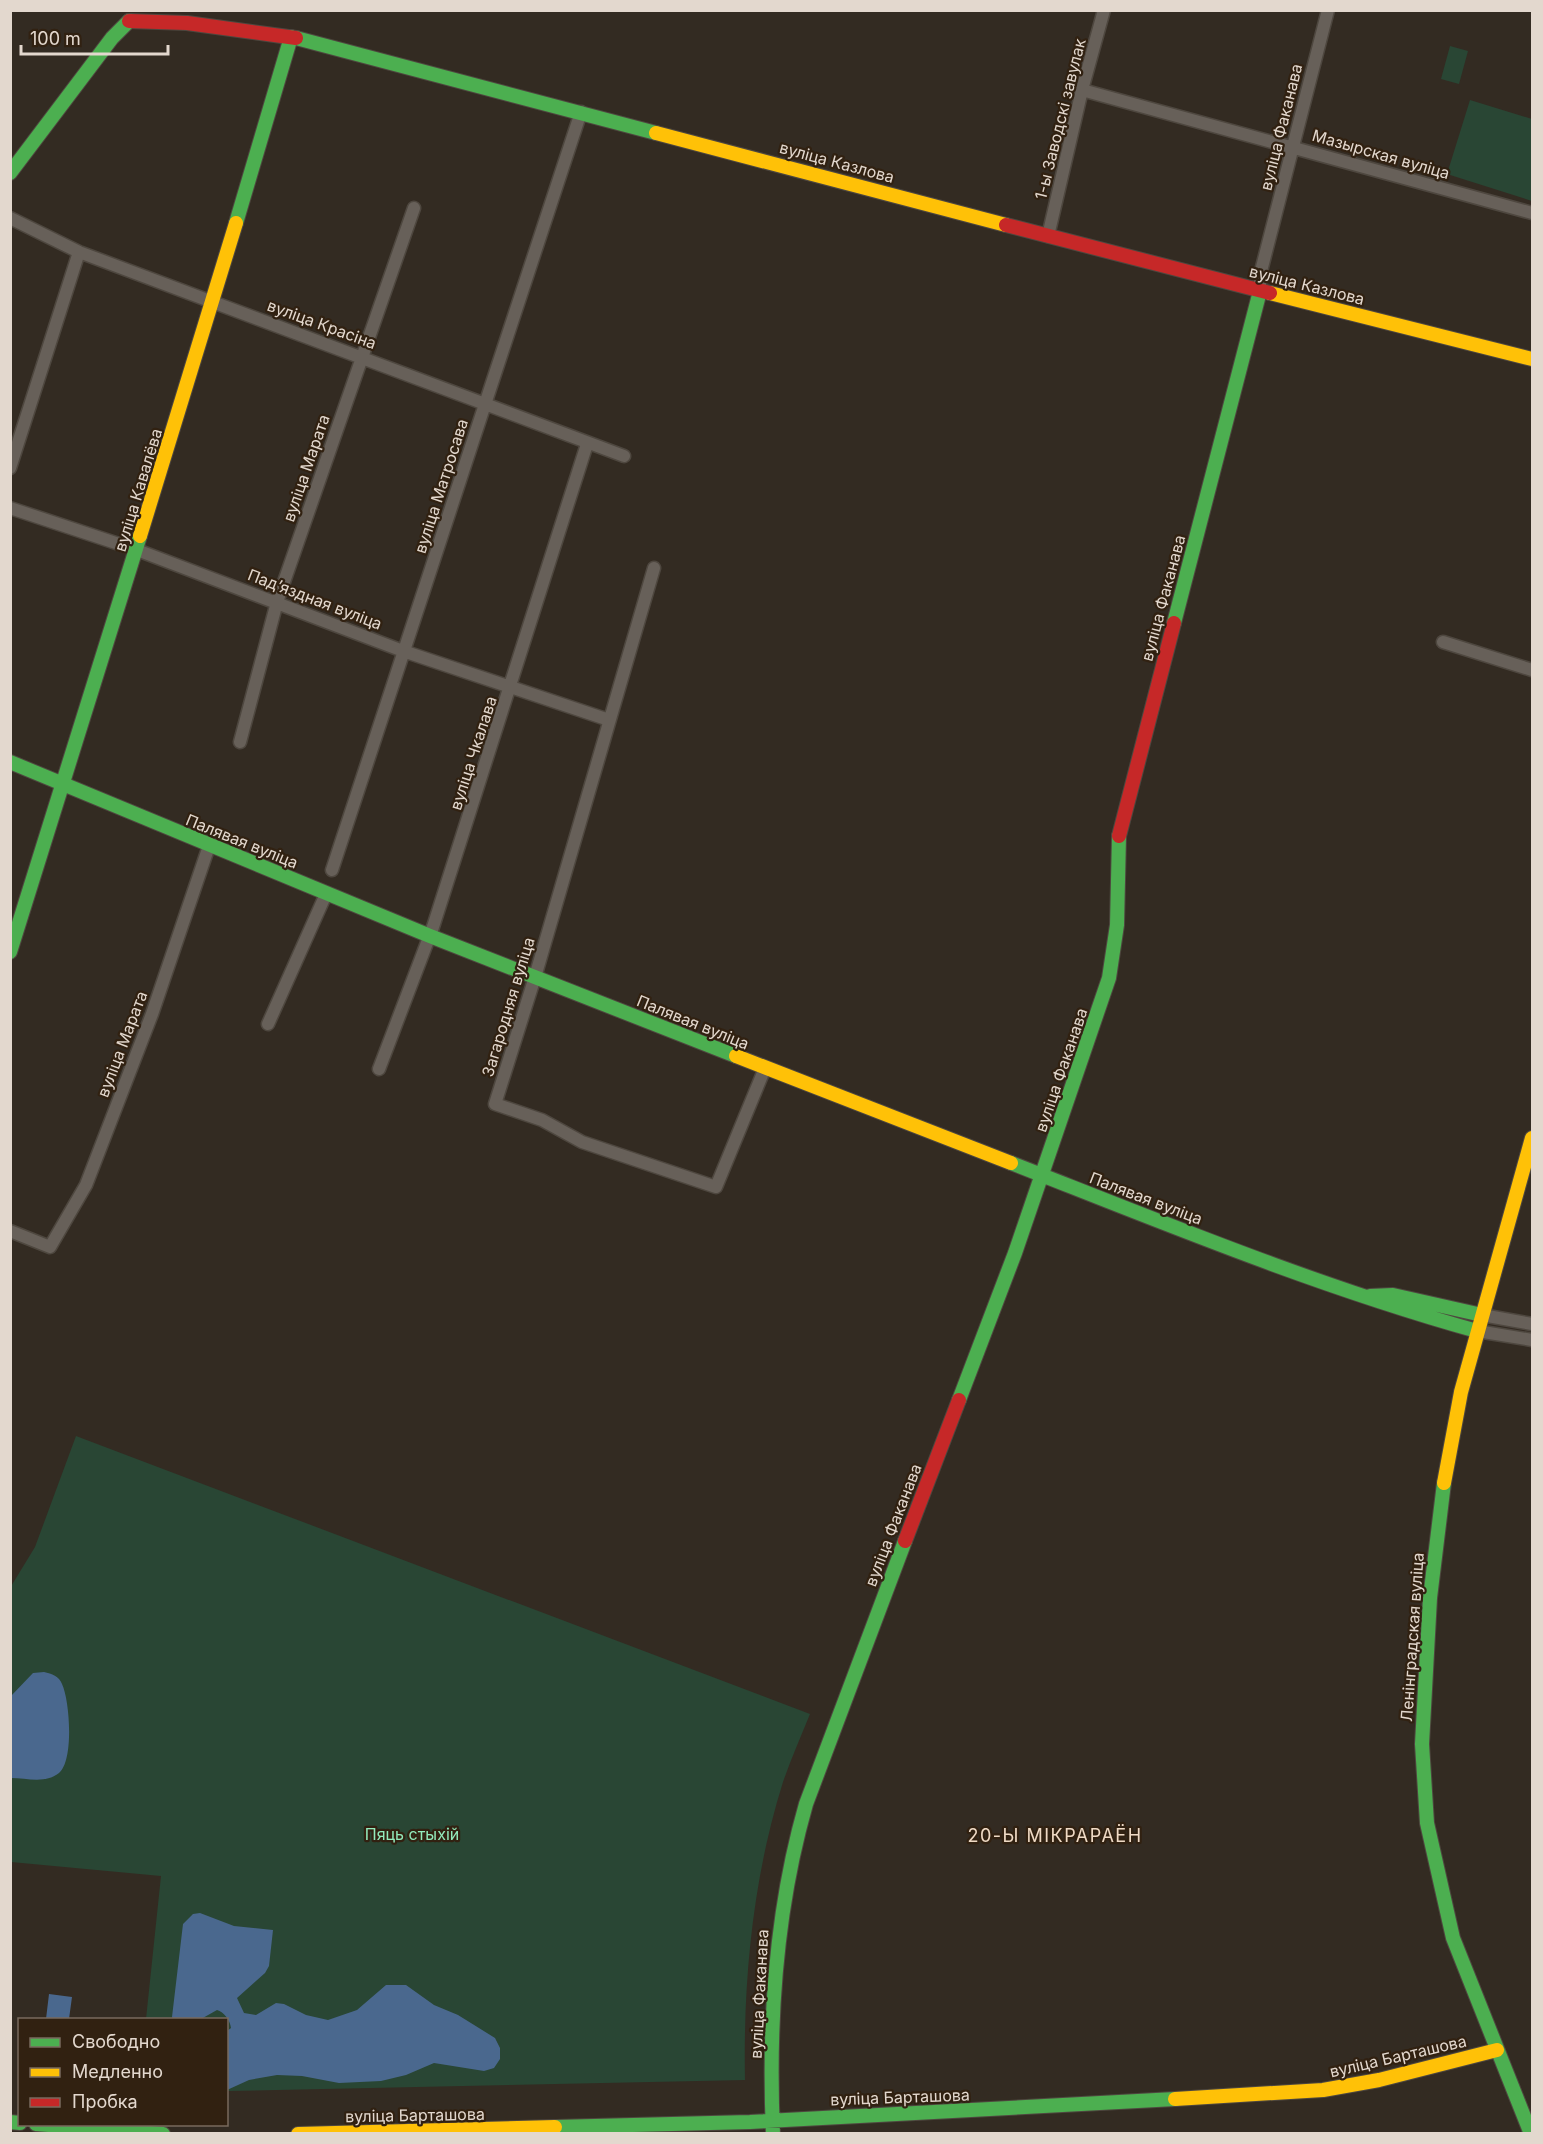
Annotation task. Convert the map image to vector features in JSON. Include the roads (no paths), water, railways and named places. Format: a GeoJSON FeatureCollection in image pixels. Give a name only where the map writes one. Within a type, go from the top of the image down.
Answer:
{"type":"FeatureCollection","features":[{"type":"Feature","properties":{"kind":"main road","name":"вуліца Казлова"},"geometry":{"type":"LineString","coordinates":[[128,16],[291,37],[1260,291],[1533,359]]}},
{"type":"Feature","properties":{"kind":"main road"},"geometry":{"type":"LineString","coordinates":[[10,172],[128,16]]}},
{"type":"Feature","properties":{"kind":"main road","name":"вуліца Кавалёва"},"geometry":{"type":"LineString","coordinates":[[10,952],[137,550],[291,37]]}},
{"type":"Feature","properties":{"kind":"main road","name":"вуліца Факанава"},"geometry":{"type":"LineString","coordinates":[[773,2126],[776,1946],[791,1860],[806,1804],[1042,1175],[1109,978],[1117,925],[1119,838],[1260,291]]}},
{"type":"Feature","properties":{"kind":"main road","name":"Палявая вуліца"},"geometry":{"type":"LineString","coordinates":[[10,762],[326,894],[765,1068],[1306,1275],[1369,1296],[1390,1307],[1477,1331]]}},
{"type":"Feature","properties":{"kind":"main road","name":"Ленінградская вуліца"},"geometry":{"type":"LineString","coordinates":[[1531,2133],[1454,1938],[1438,1880],[1427,1823],[1422,1744],[1436,1534],[1447,1462],[1477,1331],[1533,1138]]}},
{"type":"Feature","properties":{"kind":"main road","name":"Палявая вуліца"},"geometry":{"type":"LineString","coordinates":[[1369,1296],[1393,1295],[1482,1315]]}},
{"type":"Feature","properties":{"kind":"main road","name":"вуліца Барташова"},"geometry":{"type":"LineString","coordinates":[[298,2133],[773,2126],[1323,2090],[1379,2080],[1497,2050]]}},
{"type":"Feature","properties":{"kind":"main road"},"geometry":{"type":"LineString","coordinates":[[64,2126],[163,2133]]}},
{"type":"Feature","properties":{"kind":"street","name":"1-ы Заводскі завулак"},"geometry":{"type":"LineString","coordinates":[[1048,236],[1082,90],[1104,10]]}},
{"type":"Feature","properties":{"kind":"street","name":"вуліца Факанава"},"geometry":{"type":"LineString","coordinates":[[1260,291],[1260,275],[1328,10]]}},
{"type":"Feature","properties":{"kind":"street","name":"Мазырская вуліца"},"geometry":{"type":"LineString","coordinates":[[1082,90],[1532,213]]}},
{"type":"Feature","properties":{"kind":"street","name":"вуліца Матросава"},"geometry":{"type":"LineString","coordinates":[[332,870],[581,112]]}},
{"type":"Feature","properties":{"kind":"street","name":"вуліца Марата"},"geometry":{"type":"LineString","coordinates":[[240,742],[278,602],[414,208]]}},
{"type":"Feature","properties":{"kind":"street","name":"вуліца Красіна"},"geometry":{"type":"LineString","coordinates":[[10,218],[79,252],[362,356],[484,406],[624,456]]}},
{"type":"Feature","properties":{"kind":"street"},"geometry":{"type":"LineString","coordinates":[[10,468],[79,252]]}},
{"type":"Feature","properties":{"kind":"street","name":"вуліца Чкалава"},"geometry":{"type":"LineString","coordinates":[[379,1069],[430,936],[588,444]]}},
{"type":"Feature","properties":{"kind":"street","name":"Падʼяздная вуліца"},"geometry":{"type":"LineString","coordinates":[[10,508],[137,550],[403,651],[609,720]]}},
{"type":"Feature","properties":{"kind":"street","name":"Загародняя вуліца"},"geometry":{"type":"LineString","coordinates":[[654,568],[535,977],[495,1104],[542,1120],[582,1142],[716,1186],[765,1068]]}},
{"type":"Feature","properties":{"kind":"street"},"geometry":{"type":"LineString","coordinates":[[1443,642],[1533,670]]}},
{"type":"Feature","properties":{"kind":"street","name":"вуліца Марата"},"geometry":{"type":"LineString","coordinates":[[10,1231],[50,1247],[86,1185],[152,1014],[209,846]]}},
{"type":"Feature","properties":{"kind":"street"},"geometry":{"type":"LineString","coordinates":[[268,1024],[326,894]]}},
{"type":"Feature","properties":{"kind":"street"},"geometry":{"type":"LineString","coordinates":[[1482,1315],[1533,1324]]}},
{"type":"Feature","properties":{"kind":"street"},"geometry":{"type":"LineString","coordinates":[[1477,1331],[1533,1340]]}},
{"type":"Feature","properties":{"kind":"water"},"geometry":{"type":"Polygon","coordinates":[[[44,1672],[59,1679],[65,1692],[69,1716],[69,1744],[64,1766],[59,1773],[48,1778],[36,1780],[11,1778],[11,1696],[33,1673],[44,1672]]]}},
{"type":"Feature","properties":{"kind":"water"},"geometry":{"type":"Polygon","coordinates":[[[200,1913],[234,1926],[273,1930],[269,1966],[265,1973],[237,1998],[244,2013],[256,2015],[276,2003],[284,2004],[306,2015],[328,2020],[357,2010],[386,1985],[406,1985],[434,2005],[458,2015],[495,2038],[500,2048],[500,2059],[494,2068],[484,2071],[434,2063],[406,2075],[381,2081],[339,2083],[302,2076],[277,2075],[249,2080],[228,2090],[228,2030],[231,2028],[228,2018],[217,2010],[203,2018],[172,2017],[183,1924],[193,1914],[200,1913]]]}},
{"type":"Feature","properties":{"kind":"water"},"geometry":{"type":"Polygon","coordinates":[[[49,1994],[72,1997],[69,2018],[46,2018],[49,1994]]]}},
{"type":"Feature","properties":{"kind":"district","name":"20-Ы МІКРАРАЁН"},"geometry":{"type":"Point","coordinates":[1055,1835]}},
{"type":"Feature","properties":{"kind":"park label","name":"Пяць стыхій"},"geometry":{"type":"Point","coordinates":[412,1834]}}]}
